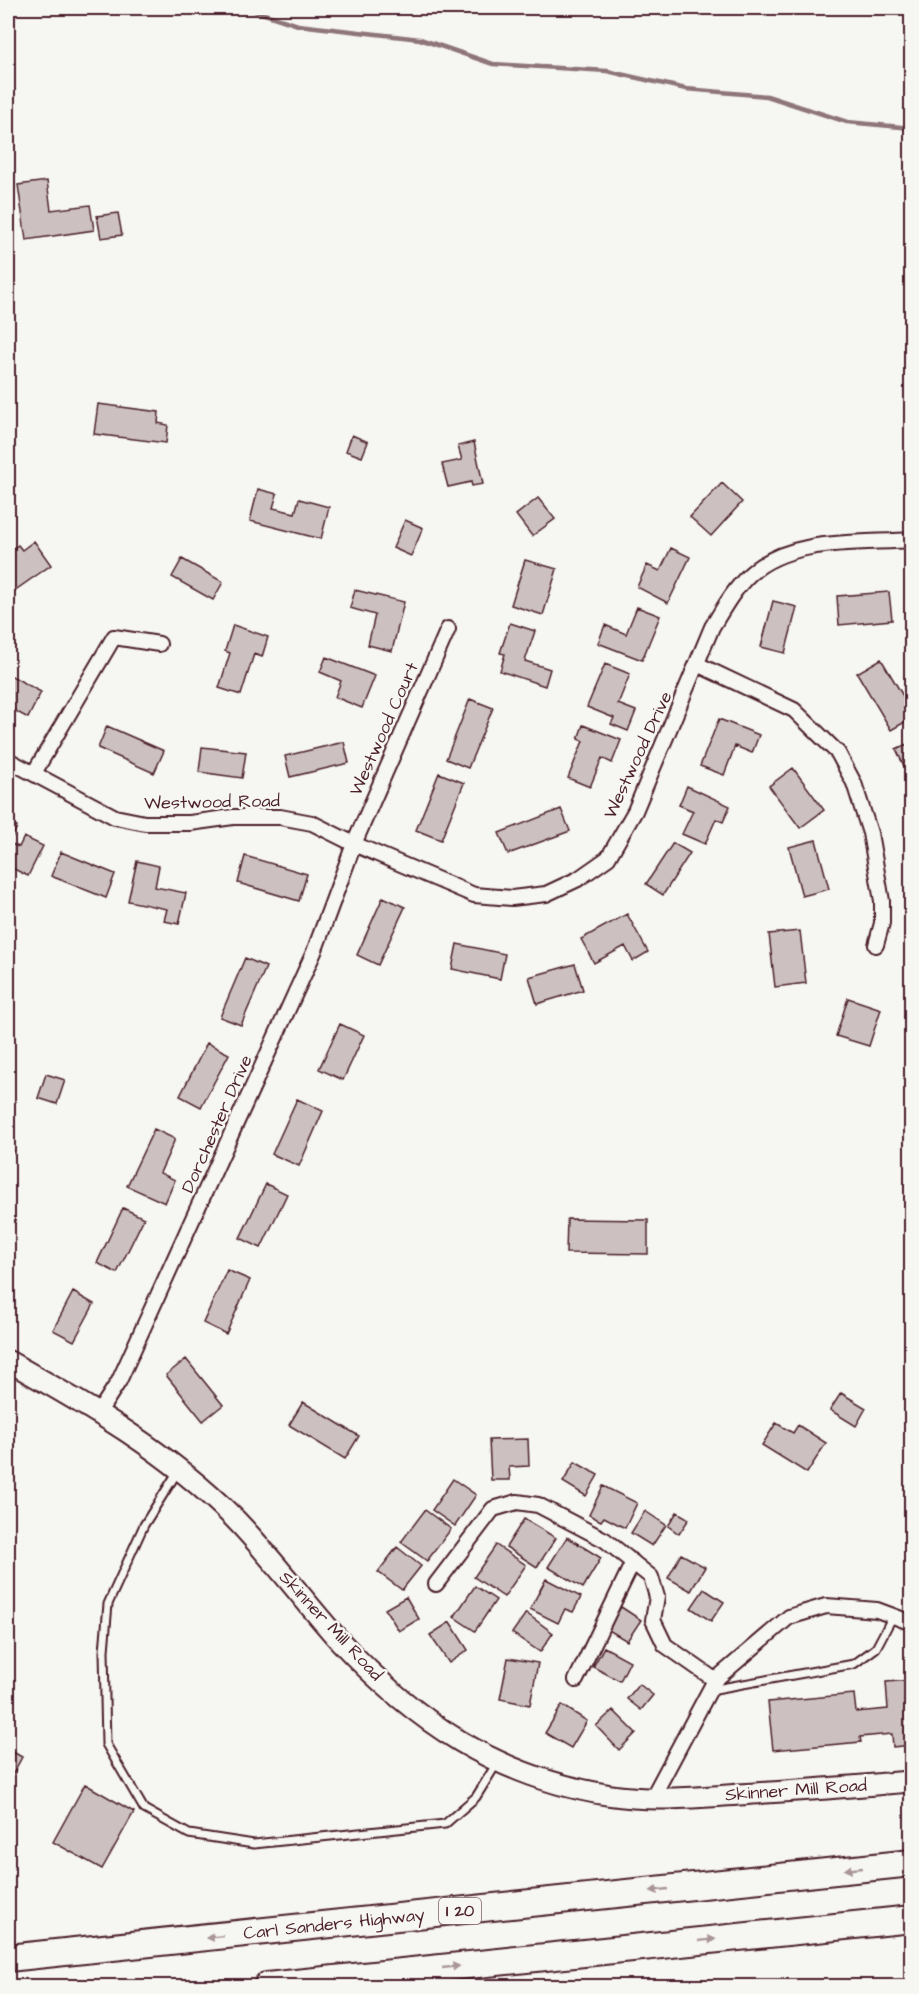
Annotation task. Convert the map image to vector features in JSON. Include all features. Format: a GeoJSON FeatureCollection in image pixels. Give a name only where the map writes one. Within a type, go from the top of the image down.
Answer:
{"type":"FeatureCollection","features":[{"type":"Feature","properties":{"kind":"highway","name":"Carl Sanders Highway"},"geometry":{"type":"LineString","coordinates":[[8,1959],[912,1863]]}},
{"type":"Feature","properties":{"kind":"highway"},"geometry":{"type":"LineString","coordinates":[[267,1986],[912,1919]]}},
{"type":"Feature","properties":{"kind":"street","name":"Westwood Drive"},"geometry":{"type":"LineString","coordinates":[[354,844],[474,894],[512,898],[546,894],[578,879],[608,858],[635,811],[699,665],[712,627],[728,601],[750,574],[772,560],[809,547],[912,540]]}},
{"type":"Feature","properties":{"kind":"street","name":"Westwood Court"},"geometry":{"type":"LineString","coordinates":[[354,844],[448,629]]}},
{"type":"Feature","properties":{"kind":"street"},"geometry":{"type":"LineString","coordinates":[[34,773],[114,637],[159,644]]}},
{"type":"Feature","properties":{"kind":"street"},"geometry":{"type":"LineString","coordinates":[[699,665],[794,710],[838,753],[854,783],[870,833],[882,901],[882,923],[876,945]]}},
{"type":"Feature","properties":{"kind":"street","name":"Westwood Road"},"geometry":{"type":"LineString","coordinates":[[8,760],[115,816],[145,824],[190,823],[233,817],[280,818],[312,823],[354,844]]}},
{"type":"Feature","properties":{"kind":"street","name":"Dorchester Drive"},"geometry":{"type":"LineString","coordinates":[[99,1412],[119,1381],[314,952],[354,844]]}},
{"type":"Feature","properties":{"kind":"street","name":"Skinner Mill Road"},"geometry":{"type":"LineString","coordinates":[[8,1361],[99,1412],[179,1468],[235,1519],[339,1640],[383,1683],[466,1747],[497,1763],[557,1784],[651,1800],[912,1781]]}},
{"type":"Feature","properties":{"kind":"street"},"geometry":{"type":"LineString","coordinates":[[436,1584],[494,1509],[517,1502],[538,1505],[605,1540],[651,1576],[657,1598],[653,1620],[665,1645],[713,1685]]}},
{"type":"Feature","properties":{"kind":"street"},"geometry":{"type":"LineString","coordinates":[[576,1680],[633,1562]]}},
{"type":"Feature","properties":{"kind":"street"},"geometry":{"type":"LineString","coordinates":[[651,1800],[713,1685],[789,1617],[826,1606],[877,1610],[912,1623]]}},
{"type":"Feature","properties":{"kind":"lane"},"geometry":{"type":"LineString","coordinates":[[179,1468],[144,1525],[108,1604],[104,1651],[106,1744],[144,1809],[189,1834],[254,1844],[445,1824],[477,1797],[497,1763]]}},
{"type":"Feature","properties":{"kind":"lane"},"geometry":{"type":"LineString","coordinates":[[713,1685],[854,1664],[876,1648],[893,1616]]}},
{"type":"Feature","properties":{"kind":"building"},"geometry":{"type":"Polygon","coordinates":[[[47,181],[51,210],[90,205],[94,230],[26,240],[18,185],[47,181]]]}},
{"type":"Feature","properties":{"kind":"building"},"geometry":{"type":"Polygon","coordinates":[[[118,213],[122,235],[101,238],[97,216],[118,213]]]}},
{"type":"Feature","properties":{"kind":"building"},"geometry":{"type":"Polygon","coordinates":[[[98,404],[159,412],[158,423],[168,425],[166,443],[94,434],[98,404]]]}},
{"type":"Feature","properties":{"kind":"building"},"geometry":{"type":"Polygon","coordinates":[[[352,435],[368,442],[362,457],[346,451],[352,435]]]}},
{"type":"Feature","properties":{"kind":"building"},"geometry":{"type":"Polygon","coordinates":[[[474,442],[483,484],[472,486],[471,482],[448,487],[442,464],[462,460],[458,446],[474,442]]]}},
{"type":"Feature","properties":{"kind":"building"},"geometry":{"type":"Polygon","coordinates":[[[722,483],[742,502],[711,536],[690,517],[722,483]]]}},
{"type":"Feature","properties":{"kind":"building"},"geometry":{"type":"Polygon","coordinates":[[[258,489],[277,494],[273,508],[295,513],[299,499],[329,507],[321,539],[250,521],[258,489]]]}},
{"type":"Feature","properties":{"kind":"building"},"geometry":{"type":"Polygon","coordinates":[[[538,498],[555,519],[532,536],[516,515],[538,498]]]}},
{"type":"Feature","properties":{"kind":"building"},"geometry":{"type":"Polygon","coordinates":[[[405,520],[423,528],[411,556],[393,548],[405,520]]]}},
{"type":"Feature","properties":{"kind":"building"},"geometry":{"type":"Polygon","coordinates":[[[34,541],[51,565],[14,591],[8,582],[8,552],[18,545],[22,550],[34,541]]]}},
{"type":"Feature","properties":{"kind":"building"},"geometry":{"type":"Polygon","coordinates":[[[671,548],[690,557],[668,603],[637,587],[647,565],[660,571],[671,548]]]}},
{"type":"Feature","properties":{"kind":"building"},"geometry":{"type":"Polygon","coordinates":[[[182,559],[223,582],[213,600],[172,577],[182,559]]]}},
{"type":"Feature","properties":{"kind":"building"},"geometry":{"type":"Polygon","coordinates":[[[525,560],[557,569],[543,615],[511,605],[525,560]]]}},
{"type":"Feature","properties":{"kind":"building"},"geometry":{"type":"Polygon","coordinates":[[[908,588],[912,588],[912,618],[909,618],[908,588]]]}},
{"type":"Feature","properties":{"kind":"building"},"geometry":{"type":"Polygon","coordinates":[[[355,590],[404,602],[392,651],[368,645],[375,615],[350,608],[355,590]]]}},
{"type":"Feature","properties":{"kind":"building"},"geometry":{"type":"Polygon","coordinates":[[[889,592],[892,620],[839,625],[837,596],[889,592]]]}},
{"type":"Feature","properties":{"kind":"building"},"geometry":{"type":"Polygon","coordinates":[[[773,601],[797,607],[785,653],[761,647],[773,601]]]}},
{"type":"Feature","properties":{"kind":"building"},"geometry":{"type":"Polygon","coordinates":[[[637,607],[660,616],[642,660],[598,643],[605,625],[626,634],[637,607]]]}},
{"type":"Feature","properties":{"kind":"building"},"geometry":{"type":"Polygon","coordinates":[[[510,623],[535,631],[525,661],[550,669],[545,686],[500,671],[505,654],[500,653],[510,623]]]}},
{"type":"Feature","properties":{"kind":"building"},"geometry":{"type":"Polygon","coordinates":[[[233,625],[268,637],[262,657],[254,654],[241,695],[219,688],[230,653],[225,651],[233,625]]]}},
{"type":"Feature","properties":{"kind":"building"},"geometry":{"type":"Polygon","coordinates":[[[326,657],[375,676],[362,708],[335,697],[341,681],[320,672],[326,657]]]}},
{"type":"Feature","properties":{"kind":"building"},"geometry":{"type":"Polygon","coordinates":[[[881,659],[912,711],[912,718],[891,730],[857,673],[881,659]]]}},
{"type":"Feature","properties":{"kind":"building"},"geometry":{"type":"Polygon","coordinates":[[[605,664],[630,674],[618,704],[636,711],[628,731],[611,724],[614,718],[587,707],[605,664]]]}},
{"type":"Feature","properties":{"kind":"building"},"geometry":{"type":"Polygon","coordinates":[[[8,674],[41,692],[28,718],[8,707],[8,674]]]}},
{"type":"Feature","properties":{"kind":"building"},"geometry":{"type":"Polygon","coordinates":[[[470,699],[493,708],[468,768],[446,759],[470,699]]]}},
{"type":"Feature","properties":{"kind":"building"},"geometry":{"type":"Polygon","coordinates":[[[719,719],[759,735],[752,753],[735,746],[724,775],[700,766],[719,719]]]}},
{"type":"Feature","properties":{"kind":"building"},"geometry":{"type":"Polygon","coordinates":[[[583,725],[621,740],[612,763],[602,758],[590,787],[568,778],[583,741],[578,739],[583,725]]]}},
{"type":"Feature","properties":{"kind":"building"},"geometry":{"type":"Polygon","coordinates":[[[107,726],[164,751],[154,773],[98,748],[107,726]]]}},
{"type":"Feature","properties":{"kind":"building"},"geometry":{"type":"Polygon","coordinates":[[[344,742],[349,763],[290,777],[285,756],[344,742]]]}},
{"type":"Feature","properties":{"kind":"building"},"geometry":{"type":"Polygon","coordinates":[[[912,742],[912,783],[896,749],[912,742]]]}},
{"type":"Feature","properties":{"kind":"building"},"geometry":{"type":"Polygon","coordinates":[[[202,747],[246,752],[242,778],[199,772],[202,747]]]}},
{"type":"Feature","properties":{"kind":"building"},"geometry":{"type":"Polygon","coordinates":[[[793,768],[824,810],[800,828],[769,786],[793,768]]]}},
{"type":"Feature","properties":{"kind":"building"},"geometry":{"type":"Polygon","coordinates":[[[439,773],[464,783],[441,840],[416,830],[439,773]]]}},
{"type":"Feature","properties":{"kind":"building"},"geometry":{"type":"Polygon","coordinates":[[[687,786],[730,806],[723,822],[716,819],[705,844],[682,834],[693,811],[679,805],[687,786]]]}},
{"type":"Feature","properties":{"kind":"building"},"geometry":{"type":"Polygon","coordinates":[[[561,809],[570,831],[508,854],[499,833],[561,809]]]}},
{"type":"Feature","properties":{"kind":"building"},"geometry":{"type":"Polygon","coordinates":[[[8,822],[17,827],[9,843],[19,847],[24,837],[43,846],[28,876],[8,866],[8,822]]]}},
{"type":"Feature","properties":{"kind":"building"},"geometry":{"type":"Polygon","coordinates":[[[816,840],[829,889],[802,896],[789,847],[816,840]]]}},
{"type":"Feature","properties":{"kind":"building"},"geometry":{"type":"Polygon","coordinates":[[[673,843],[690,853],[663,895],[646,884],[673,843]]]}},
{"type":"Feature","properties":{"kind":"building"},"geometry":{"type":"Polygon","coordinates":[[[61,852],[115,874],[106,898],[51,876],[61,852]]]}},
{"type":"Feature","properties":{"kind":"building"},"geometry":{"type":"Polygon","coordinates":[[[245,856],[307,874],[299,901],[238,883],[245,856]]]}},
{"type":"Feature","properties":{"kind":"building"},"geometry":{"type":"Polygon","coordinates":[[[137,861],[159,866],[155,887],[186,893],[179,924],[164,921],[167,909],[128,901],[137,861]]]}},
{"type":"Feature","properties":{"kind":"building"},"geometry":{"type":"Polygon","coordinates":[[[383,897],[405,907],[378,965],[357,955],[383,897]]]}},
{"type":"Feature","properties":{"kind":"building"},"geometry":{"type":"Polygon","coordinates":[[[627,914],[648,952],[633,961],[625,946],[594,963],[581,939],[627,914]]]}},
{"type":"Feature","properties":{"kind":"building"},"geometry":{"type":"Polygon","coordinates":[[[800,931],[806,983],[775,987],[769,934],[800,931]]]}},
{"type":"Feature","properties":{"kind":"building"},"geometry":{"type":"Polygon","coordinates":[[[457,944],[505,954],[500,979],[452,969],[457,944]]]}},
{"type":"Feature","properties":{"kind":"building"},"geometry":{"type":"Polygon","coordinates":[[[245,958],[266,967],[241,1025],[220,1017],[245,958]]]}},
{"type":"Feature","properties":{"kind":"building"},"geometry":{"type":"Polygon","coordinates":[[[575,964],[583,990],[537,1004],[529,977],[575,964]]]}},
{"type":"Feature","properties":{"kind":"building"},"geometry":{"type":"Polygon","coordinates":[[[848,998],[881,1009],[869,1046],[836,1036],[848,998]]]}},
{"type":"Feature","properties":{"kind":"building"},"geometry":{"type":"Polygon","coordinates":[[[340,1024],[364,1035],[343,1080],[319,1069],[340,1024]]]}},
{"type":"Feature","properties":{"kind":"building"},"geometry":{"type":"Polygon","coordinates":[[[207,1043],[229,1054],[201,1107],[180,1096],[207,1043]]]}},
{"type":"Feature","properties":{"kind":"building"},"geometry":{"type":"Polygon","coordinates":[[[46,1074],[65,1080],[57,1104],[38,1098],[46,1074]]]}},
{"type":"Feature","properties":{"kind":"building"},"geometry":{"type":"Polygon","coordinates":[[[297,1099],[323,1111],[299,1166],[272,1154],[297,1099]]]}},
{"type":"Feature","properties":{"kind":"building"},"geometry":{"type":"Polygon","coordinates":[[[154,1129],[175,1139],[160,1173],[175,1180],[165,1203],[127,1186],[154,1129]]]}},
{"type":"Feature","properties":{"kind":"building"},"geometry":{"type":"Polygon","coordinates":[[[8,1148],[14,1151],[8,1163],[8,1148]]]}},
{"type":"Feature","properties":{"kind":"building"},"geometry":{"type":"Polygon","coordinates":[[[266,1184],[287,1194],[261,1248],[240,1238],[266,1184]]]}},
{"type":"Feature","properties":{"kind":"building"},"geometry":{"type":"Polygon","coordinates":[[[123,1208],[144,1218],[117,1273],[97,1263],[123,1208]]]}},
{"type":"Feature","properties":{"kind":"building"},"geometry":{"type":"Polygon","coordinates":[[[567,1219],[648,1220],[648,1254],[566,1253],[567,1219]]]}},
{"type":"Feature","properties":{"kind":"building"},"geometry":{"type":"Polygon","coordinates":[[[227,1270],[250,1280],[226,1334],[203,1323],[227,1270]]]}},
{"type":"Feature","properties":{"kind":"building"},"geometry":{"type":"Polygon","coordinates":[[[73,1292],[94,1304],[74,1341],[53,1330],[73,1292]]]}},
{"type":"Feature","properties":{"kind":"building"},"geometry":{"type":"Polygon","coordinates":[[[186,1359],[223,1405],[203,1421],[166,1375],[186,1359]]]}},
{"type":"Feature","properties":{"kind":"building"},"geometry":{"type":"Polygon","coordinates":[[[841,1393],[866,1408],[856,1426],[830,1410],[841,1393]]]}},
{"type":"Feature","properties":{"kind":"building"},"geometry":{"type":"Polygon","coordinates":[[[303,1402],[359,1436],[345,1459],[289,1425],[303,1402]]]}},
{"type":"Feature","properties":{"kind":"building"},"geometry":{"type":"Polygon","coordinates":[[[776,1423],[793,1433],[798,1425],[826,1443],[807,1473],[762,1445],[776,1423]]]}},
{"type":"Feature","properties":{"kind":"building"},"geometry":{"type":"Polygon","coordinates":[[[528,1439],[529,1466],[509,1467],[510,1480],[491,1480],[489,1440],[528,1439]]]}},
{"type":"Feature","properties":{"kind":"building"},"geometry":{"type":"Polygon","coordinates":[[[575,1462],[598,1475],[586,1496],[563,1482],[575,1462]]]}},
{"type":"Feature","properties":{"kind":"building"},"geometry":{"type":"Polygon","coordinates":[[[453,1479],[476,1495],[455,1526],[432,1510],[453,1479]]]}},
{"type":"Feature","properties":{"kind":"building"},"geometry":{"type":"Polygon","coordinates":[[[603,1486],[637,1503],[625,1528],[604,1517],[601,1521],[589,1515],[603,1486]]]}},
{"type":"Feature","properties":{"kind":"building"},"geometry":{"type":"Polygon","coordinates":[[[425,1510],[451,1529],[427,1561],[401,1542],[425,1510]]]}},
{"type":"Feature","properties":{"kind":"building"},"geometry":{"type":"Polygon","coordinates":[[[645,1511],[666,1525],[652,1546],[631,1533],[645,1511]]]}},
{"type":"Feature","properties":{"kind":"building"},"geometry":{"type":"Polygon","coordinates":[[[677,1512],[689,1519],[679,1534],[668,1526],[677,1512]]]}},
{"type":"Feature","properties":{"kind":"building"},"geometry":{"type":"Polygon","coordinates":[[[524,1519],[556,1538],[537,1567],[506,1547],[524,1519]]]}},
{"type":"Feature","properties":{"kind":"building"},"geometry":{"type":"Polygon","coordinates":[[[567,1537],[601,1558],[583,1588],[548,1567],[567,1537]]]}},
{"type":"Feature","properties":{"kind":"building"},"geometry":{"type":"Polygon","coordinates":[[[496,1545],[526,1565],[504,1597],[474,1577],[496,1545]]]}},
{"type":"Feature","properties":{"kind":"building"},"geometry":{"type":"Polygon","coordinates":[[[397,1547],[421,1566],[402,1590],[378,1572],[397,1547]]]}},
{"type":"Feature","properties":{"kind":"building"},"geometry":{"type":"Polygon","coordinates":[[[681,1554],[705,1567],[691,1591],[668,1578],[681,1554]]]}},
{"type":"Feature","properties":{"kind":"building"},"geometry":{"type":"Polygon","coordinates":[[[546,1579],[581,1597],[573,1612],[565,1609],[558,1623],[530,1609],[546,1579]]]}},
{"type":"Feature","properties":{"kind":"building"},"geometry":{"type":"Polygon","coordinates":[[[475,1586],[496,1600],[475,1631],[454,1617],[475,1586]]]}},
{"type":"Feature","properties":{"kind":"building"},"geometry":{"type":"Polygon","coordinates":[[[704,1589],[724,1602],[711,1621],[691,1608],[704,1589]]]}},
{"type":"Feature","properties":{"kind":"building"},"geometry":{"type":"Polygon","coordinates":[[[406,1597],[419,1619],[399,1631],[385,1609],[406,1597]]]}},
{"type":"Feature","properties":{"kind":"building"},"geometry":{"type":"Polygon","coordinates":[[[621,1607],[641,1620],[627,1641],[607,1629],[621,1607]]]}},
{"type":"Feature","properties":{"kind":"building"},"geometry":{"type":"Polygon","coordinates":[[[526,1613],[553,1633],[540,1652],[512,1633],[526,1613]]]}},
{"type":"Feature","properties":{"kind":"building"},"geometry":{"type":"Polygon","coordinates":[[[450,1622],[468,1650],[449,1663],[430,1635],[450,1622]]]}},
{"type":"Feature","properties":{"kind":"building"},"geometry":{"type":"Polygon","coordinates":[[[604,1647],[630,1661],[620,1681],[593,1667],[604,1647]]]}},
{"type":"Feature","properties":{"kind":"building"},"geometry":{"type":"Polygon","coordinates":[[[508,1658],[538,1663],[530,1705],[500,1699],[508,1658]]]}},
{"type":"Feature","properties":{"kind":"building"},"geometry":{"type":"Polygon","coordinates":[[[912,1680],[912,1745],[893,1747],[892,1734],[860,1737],[861,1742],[773,1750],[768,1702],[854,1694],[856,1712],[888,1709],[886,1682],[912,1680]]]}},
{"type":"Feature","properties":{"kind":"building"},"geometry":{"type":"Polygon","coordinates":[[[639,1684],[653,1695],[641,1710],[627,1699],[639,1684]]]}},
{"type":"Feature","properties":{"kind":"building"},"geometry":{"type":"Polygon","coordinates":[[[562,1705],[587,1721],[571,1748],[545,1733],[562,1705]]]}},
{"type":"Feature","properties":{"kind":"building"},"geometry":{"type":"Polygon","coordinates":[[[613,1710],[636,1733],[619,1750],[596,1726],[613,1710]]]}},
{"type":"Feature","properties":{"kind":"building"},"geometry":{"type":"Polygon","coordinates":[[[8,1749],[22,1757],[8,1783],[8,1749]]]}},
{"type":"Feature","properties":{"kind":"building"},"geometry":{"type":"Polygon","coordinates":[[[85,1784],[134,1812],[102,1869],[53,1842],[85,1784]]]}},
{"type":"Feature","properties":{"kind":"waterway"},"geometry":{"type":"LineString","coordinates":[[246,8],[298,25],[420,39],[493,64],[607,71],[686,89],[767,96],[847,122],[912,128]]}}]}
